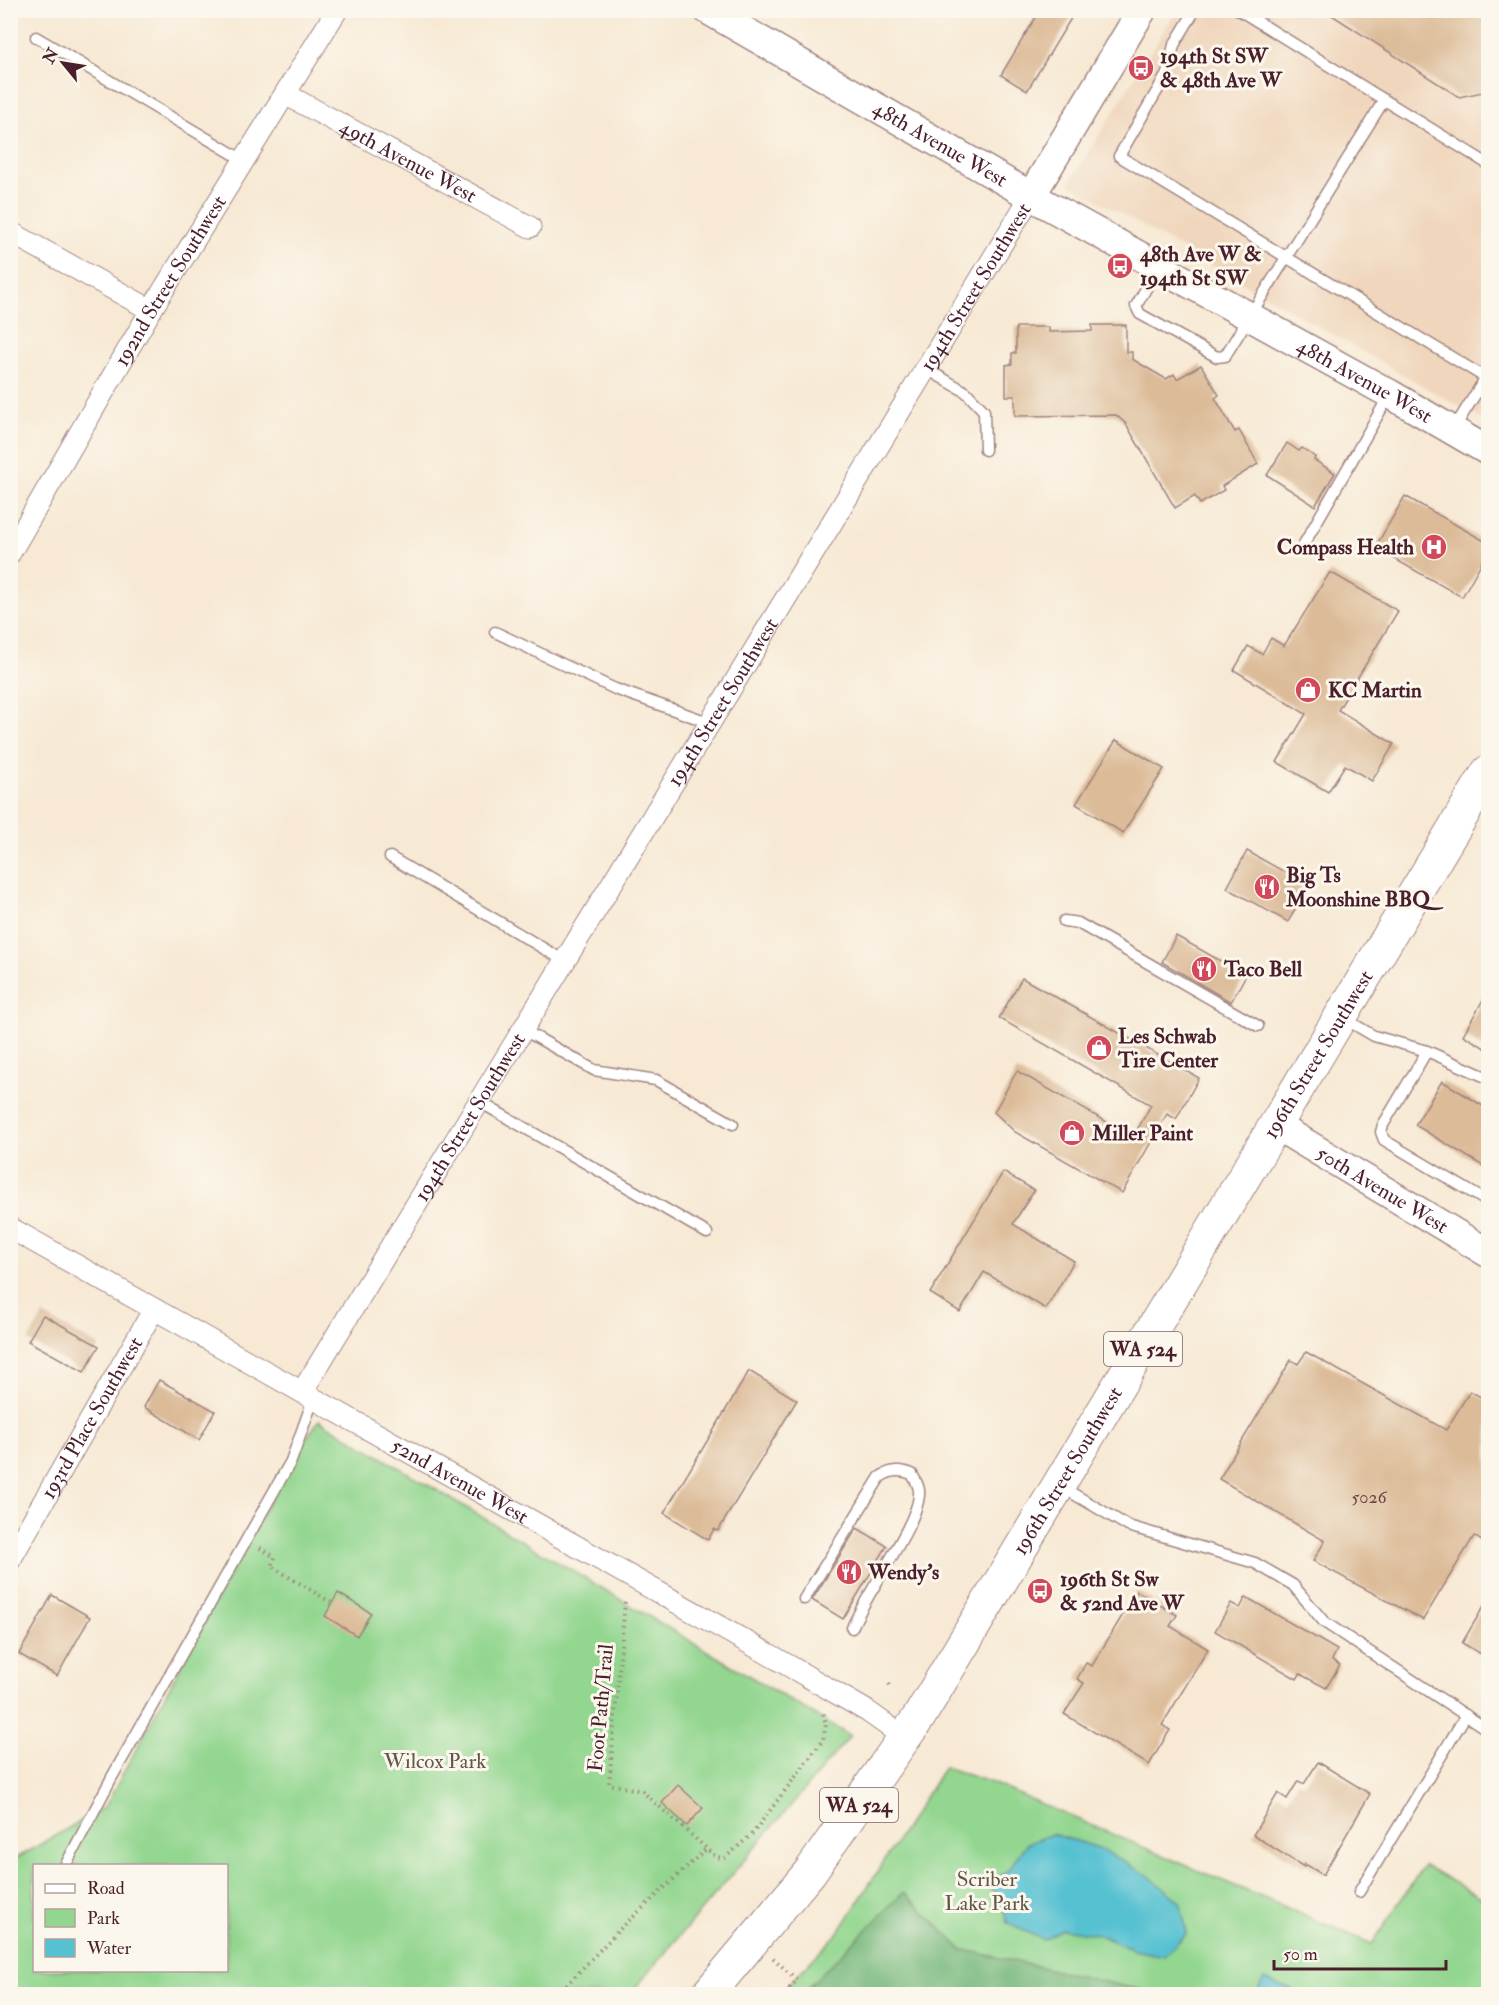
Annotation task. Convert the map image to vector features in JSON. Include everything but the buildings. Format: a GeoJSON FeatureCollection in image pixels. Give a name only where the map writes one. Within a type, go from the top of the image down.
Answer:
{"type":"FeatureCollection","features":[{"type":"Feature","properties":{"kind":"main road","name":"196th Street Southwest"},"geometry":{"type":"LineString","coordinates":[[708,1995],[810,1872],[905,1738],[1486,782]]}},
{"type":"Feature","properties":{"kind":"street","name":"192nd Street Southwest"},"geometry":{"type":"LineString","coordinates":[[10,553],[152,310],[287,95],[337,10]]}},
{"type":"Feature","properties":{"kind":"street","name":"48th Avenue West"},"geometry":{"type":"LineString","coordinates":[[708,10],[1031,196],[1390,393],[1488,451]]}},
{"type":"Feature","properties":{"kind":"street","name":"194th Street Southwest"},"geometry":{"type":"LineString","coordinates":[[308,1394],[478,1101],[1031,196],[1142,10]]}},
{"type":"Feature","properties":{"kind":"street","name":"49th Avenue West"},"geometry":{"type":"LineString","coordinates":[[287,95],[530,227]]}},
{"type":"Feature","properties":{"kind":"street"},"geometry":{"type":"LineString","coordinates":[[10,232],[152,310]]}},
{"type":"Feature","properties":{"kind":"street","name":"50th Avenue West"},"geometry":{"type":"LineString","coordinates":[[1277,1126],[1488,1253]]}},
{"type":"Feature","properties":{"kind":"street","name":"52nd Avenue West"},"geometry":{"type":"LineString","coordinates":[[10,1228],[840,1695],[905,1738]]}},
{"type":"Feature","properties":{"kind":"street","name":"193rd Place Southwest"},"geometry":{"type":"LineString","coordinates":[[10,1560],[154,1309]]}},
{"type":"Feature","properties":{"kind":"lane"},"geometry":{"type":"LineString","coordinates":[[1195,10],[1174,45],[1167,74],[1119,156],[1487,376],[1453,431]]}},
{"type":"Feature","properties":{"kind":"lane"},"geometry":{"type":"LineString","coordinates":[[1239,10],[1488,164]]}},
{"type":"Feature","properties":{"kind":"lane"},"geometry":{"type":"LineString","coordinates":[[36,37],[246,161]]}},
{"type":"Feature","properties":{"kind":"lane"},"geometry":{"type":"LineString","coordinates":[[1159,266],[1136,306],[1140,314],[1217,357],[1225,356],[1384,100]]}},
{"type":"Feature","properties":{"kind":"lane"},"geometry":{"type":"LineString","coordinates":[[926,368],[966,392],[984,411],[985,450]]}},
{"type":"Feature","properties":{"kind":"lane"},"geometry":{"type":"LineString","coordinates":[[1304,544],[1390,393]]}},
{"type":"Feature","properties":{"kind":"lane"},"geometry":{"type":"LineString","coordinates":[[495,632],[615,689],[708,722]]}},
{"type":"Feature","properties":{"kind":"lane"},"geometry":{"type":"LineString","coordinates":[[390,857],[563,960]]}},
{"type":"Feature","properties":{"kind":"lane"},"geometry":{"type":"LineString","coordinates":[[1064,921],[1078,923],[1258,1026]]}},
{"type":"Feature","properties":{"kind":"lane"},"geometry":{"type":"LineString","coordinates":[[1342,1017],[1374,1036],[1427,1051],[1488,1078]]}},
{"type":"Feature","properties":{"kind":"lane"},"geometry":{"type":"LineString","coordinates":[[522,1029],[594,1070],[656,1080],[733,1125]]}},
{"type":"Feature","properties":{"kind":"lane"},"geometry":{"type":"LineString","coordinates":[[1427,1051],[1383,1125],[1381,1132],[1384,1140],[1488,1202]]}},
{"type":"Feature","properties":{"kind":"lane"},"geometry":{"type":"LineString","coordinates":[[478,1101],[707,1233]]}},
{"type":"Feature","properties":{"kind":"lane"},"geometry":{"type":"LineString","coordinates":[[66,1864],[112,1777],[291,1461],[308,1394]]}},
{"type":"Feature","properties":{"kind":"lane"},"geometry":{"type":"LineString","coordinates":[[804,1599],[880,1478],[889,1472],[899,1471],[912,1474],[920,1493],[913,1518],[860,1608],[852,1628]]}},
{"type":"Feature","properties":{"kind":"lane"},"geometry":{"type":"LineString","coordinates":[[1060,1486],[1128,1526],[1255,1563],[1264,1568],[1293,1585],[1324,1622],[1488,1730]]}},
{"type":"Feature","properties":{"kind":"lane"},"geometry":{"type":"LineString","coordinates":[[1359,1892],[1466,1715]]}},
{"type":"Feature","properties":{"kind":"path"},"geometry":{"type":"LineString","coordinates":[[246,1540],[275,1557],[271,1566],[332,1603]]}},
{"type":"Feature","properties":{"kind":"path","name":"Foot Path/Trail"},"geometry":{"type":"LineString","coordinates":[[625,1602],[609,1784],[642,1791],[707,1848]]}},
{"type":"Feature","properties":{"kind":"path"},"geometry":{"type":"LineString","coordinates":[[558,1995],[618,1931],[707,1848],[716,1857],[725,1858],[753,1833],[823,1740],[826,1725],[823,1712]]}},
{"type":"Feature","properties":{"kind":"path"},"geometry":{"type":"LineString","coordinates":[[782,1967],[796,1980],[790,1988],[799,1995]]}},
{"type":"Feature","properties":{"kind":"shaded area"},"geometry":{"type":"Polygon","coordinates":[[[1176,11],[1488,11],[1488,410],[1483,420],[1069,184],[1176,11]]]}},
{"type":"Feature","properties":{"kind":"green space","name":"Wilcox Park"},"geometry":{"type":"Polygon","coordinates":[[[319,1420],[850,1736],[630,1994],[11,1994],[10,1862],[105,1807],[291,1461],[319,1420]]]}},
{"type":"Feature","properties":{"kind":"green space","name":"Scriber Lake Park"},"geometry":{"type":"Polygon","coordinates":[[[944,1767],[992,1783],[1372,1944],[1424,1865],[1488,1902],[1488,1994],[779,1994],[839,1932],[944,1767]]]}},
{"type":"Feature","properties":{"kind":"green space"},"geometry":{"type":"Polygon","coordinates":[[[904,1892],[961,1949],[1158,1994],[801,1994],[904,1892]]]}},
{"type":"Feature","properties":{"kind":"water"},"geometry":{"type":"Polygon","coordinates":[[[1052,1834],[1099,1848],[1149,1876],[1180,1902],[1187,1933],[1164,1956],[1134,1950],[1097,1934],[1062,1929],[1043,1940],[1007,1923],[1001,1898],[988,1886],[1009,1869],[1026,1844],[1052,1834]]]}},
{"type":"Feature","properties":{"kind":"water"},"geometry":{"type":"Polygon","coordinates":[[[1264,1979],[1302,1994],[1256,1994],[1264,1979]]]}},
{"type":"Feature","properties":{"kind":"place","name":"194th St SW & 48th Ave W"},"geometry":{"type":"Point","coordinates":[1141,68]}},
{"type":"Feature","properties":{"kind":"place","name":"48th Ave W & 194th St SW"},"geometry":{"type":"Point","coordinates":[1120,266]}},
{"type":"Feature","properties":{"kind":"place","name":"Compass Health"},"geometry":{"type":"Point","coordinates":[1434,547]}},
{"type":"Feature","properties":{"kind":"place","name":"KC Martin"},"geometry":{"type":"Point","coordinates":[1308,690]}},
{"type":"Feature","properties":{"kind":"place","name":"Big Ts Moonshine BBQ"},"geometry":{"type":"Point","coordinates":[1267,887]}},
{"type":"Feature","properties":{"kind":"place","name":"Taco Bell"},"geometry":{"type":"Point","coordinates":[1204,969]}},
{"type":"Feature","properties":{"kind":"place","name":"Les Schwab Tire Center"},"geometry":{"type":"Point","coordinates":[1099,1048]}},
{"type":"Feature","properties":{"kind":"place","name":"Miller Paint"},"geometry":{"type":"Point","coordinates":[1072,1133]}},
{"type":"Feature","properties":{"kind":"place","name":"Wendy's"},"geometry":{"type":"Point","coordinates":[849,1572]}},
{"type":"Feature","properties":{"kind":"place","name":"196th St Sw & 52nd Ave W"},"geometry":{"type":"Point","coordinates":[1040,1591]}}]}
